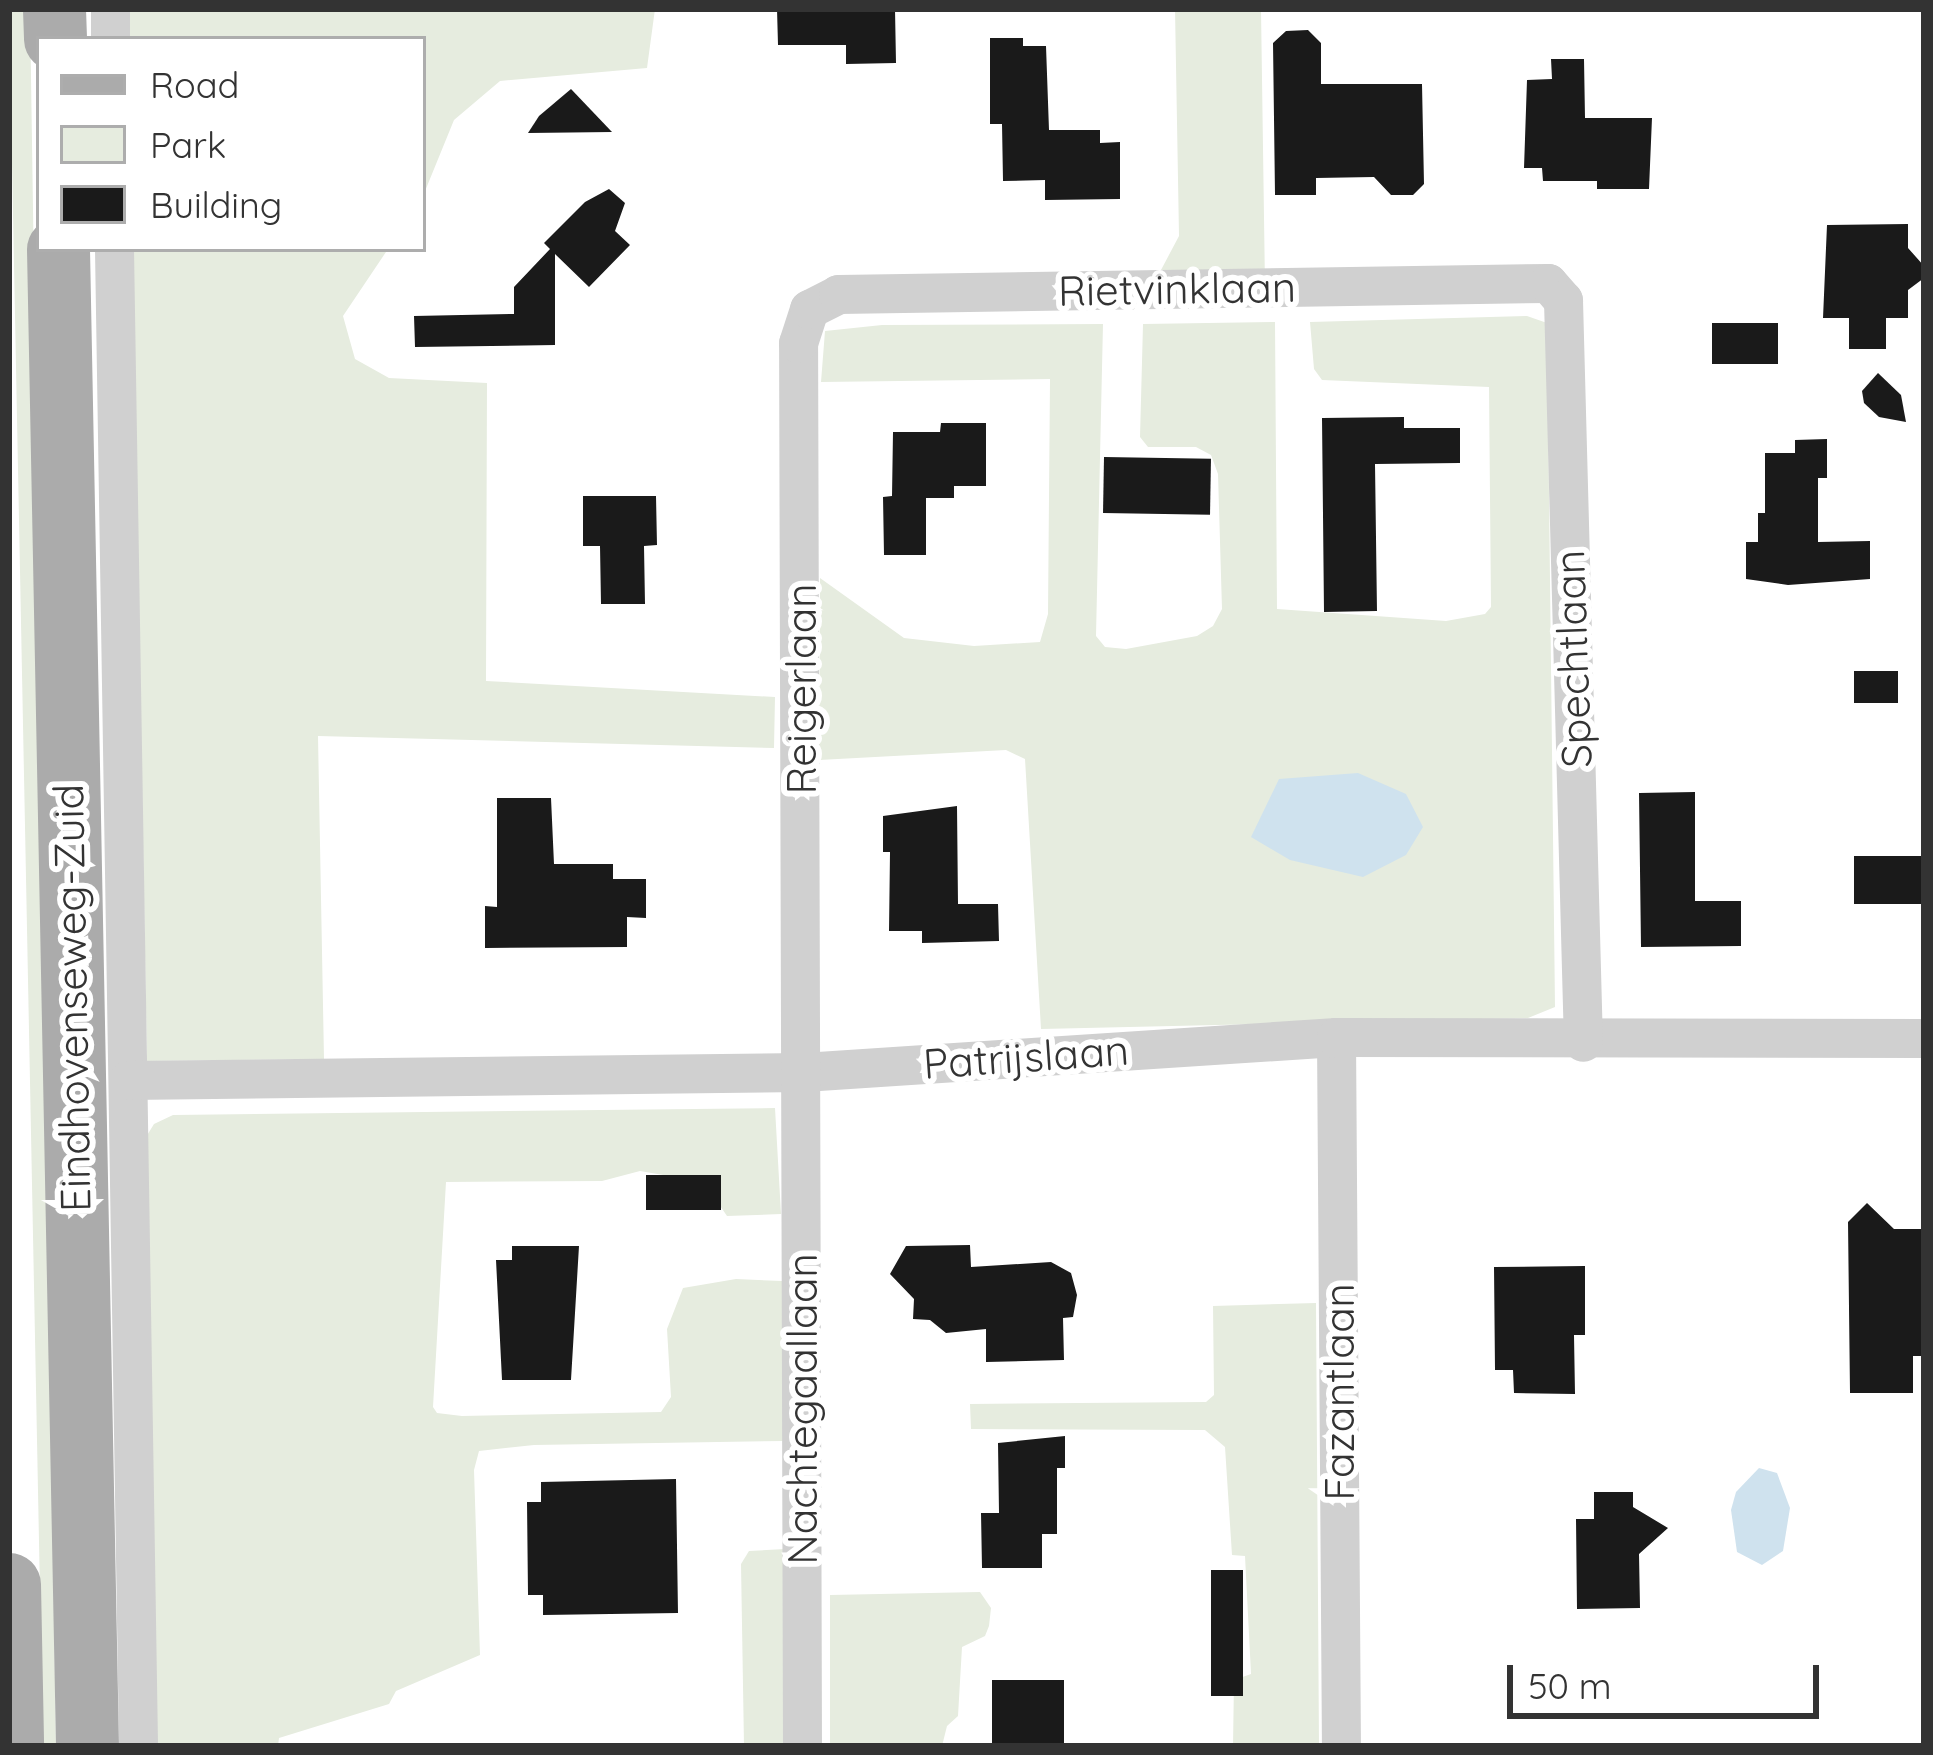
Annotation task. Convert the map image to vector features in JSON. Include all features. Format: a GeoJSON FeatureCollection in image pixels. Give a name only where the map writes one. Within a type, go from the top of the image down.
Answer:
{"type":"FeatureCollection","features":[{"type":"Feature","properties":{"kind":"main road","name":"Eindhovenseweg-Zuid"},"geometry":{"type":"LineString","coordinates":[[58,252],[87,1746]]}},
{"type":"Feature","properties":{"kind":"main road"},"geometry":{"type":"LineString","coordinates":[[9,1584],[12,1746]]}},
{"type":"Feature","properties":{"kind":"street","name":"Eindhovenseweg-Zuid"},"geometry":{"type":"LineString","coordinates":[[114,252],[138,1746]]}},
{"type":"Feature","properties":{"kind":"street","name":"Rietvinklaan"},"geometry":{"type":"LineString","coordinates":[[809,309],[838,294],[1548,283]]}},
{"type":"Feature","properties":{"kind":"street","name":"Spechtlaan"},"geometry":{"type":"LineString","coordinates":[[1548,283],[1563,300],[1583,1042]]}},
{"type":"Feature","properties":{"kind":"street","name":"Reigerlaan"},"geometry":{"type":"LineString","coordinates":[[803,1072],[799,343],[809,309]]}},
{"type":"Feature","properties":{"kind":"street","name":"Patrijslaan"},"geometry":{"type":"LineString","coordinates":[[128,1080],[803,1072],[1336,1037],[1583,1042],[1924,1038]]}},
{"type":"Feature","properties":{"kind":"street","name":"Fazantlaan"},"geometry":{"type":"LineString","coordinates":[[1336,1037],[1341,1746]]}},
{"type":"Feature","properties":{"kind":"street","name":"Nachtegaallaan"},"geometry":{"type":"LineString","coordinates":[[802,1746],[803,1072]]}},
{"type":"Feature","properties":{"kind":"green space"},"geometry":{"type":"Polygon","coordinates":[[[9,9],[30,9],[56,1746],[43,1746],[9,9]]]}},
{"type":"Feature","properties":{"kind":"green space"},"geometry":{"type":"Polygon","coordinates":[[[127,9],[655,9],[647,68],[500,81],[454,120],[426,189],[426,36],[127,36],[127,9]]]}},
{"type":"Feature","properties":{"kind":"green space"},"geometry":{"type":"Polygon","coordinates":[[[1175,9],[1261,9],[1265,286],[1152,287],[1179,236],[1175,9]]]}},
{"type":"Feature","properties":{"kind":"green space"},"geometry":{"type":"Polygon","coordinates":[[[132,252],[386,252],[343,316],[355,359],[389,378],[487,383],[486,681],[775,697],[774,748],[318,736],[324,1059],[147,1061],[132,252]]]}},
{"type":"Feature","properties":{"kind":"green space"},"geometry":{"type":"Polygon","coordinates":[[[1527,316],[1547,323],[1555,1007],[1528,1018],[1041,1029],[1025,759],[1006,750],[819,760],[820,578],[904,638],[974,646],[1040,642],[1048,614],[1050,379],[821,382],[825,331],[882,325],[1103,324],[1096,636],[1105,647],[1126,649],[1197,636],[1213,626],[1222,609],[1218,474],[1211,455],[1196,447],[1148,447],[1140,437],[1143,324],[1275,322],[1277,609],[1446,621],[1485,614],[1491,607],[1489,387],[1322,380],[1314,369],[1310,322],[1527,316]]]}},
{"type":"Feature","properties":{"kind":"green space"},"geometry":{"type":"Polygon","coordinates":[[[775,1108],[781,1214],[727,1216],[704,1182],[640,1171],[602,1181],[446,1182],[433,1407],[437,1413],[462,1416],[661,1412],[671,1397],[667,1329],[683,1288],[736,1279],[782,1281],[784,1441],[534,1445],[479,1451],[474,1470],[480,1655],[396,1691],[389,1704],[279,1738],[278,1746],[151,1746],[146,1137],[154,1124],[173,1115],[775,1108]]]}},
{"type":"Feature","properties":{"kind":"green space"},"geometry":{"type":"Polygon","coordinates":[[[1316,1303],[1319,1746],[1233,1746],[1234,1680],[1251,1674],[1245,1556],[1232,1555],[1225,1447],[1205,1430],[971,1429],[970,1404],[1206,1402],[1214,1395],[1213,1306],[1316,1303]]]}},
{"type":"Feature","properties":{"kind":"green space"},"geometry":{"type":"Polygon","coordinates":[[[785,1549],[786,1746],[744,1746],[741,1564],[749,1551],[785,1549]]]}},
{"type":"Feature","properties":{"kind":"green space"},"geometry":{"type":"Polygon","coordinates":[[[980,1592],[991,1608],[989,1626],[985,1636],[962,1647],[958,1716],[947,1726],[942,1746],[830,1746],[830,1595],[980,1592]]]}},
{"type":"Feature","properties":{"kind":"water"},"geometry":{"type":"Polygon","coordinates":[[[1358,773],[1406,794],[1423,827],[1406,855],[1363,877],[1290,860],[1251,837],[1279,779],[1358,773]]]}},
{"type":"Feature","properties":{"kind":"water"},"geometry":{"type":"Polygon","coordinates":[[[1759,1468],[1777,1473],[1790,1508],[1783,1551],[1762,1565],[1737,1552],[1731,1510],[1736,1492],[1759,1468]]]}},
{"type":"Feature","properties":{"kind":"building"},"geometry":{"type":"Polygon","coordinates":[[[777,9],[895,9],[896,63],[846,64],[846,45],[778,45],[777,9]]]}},
{"type":"Feature","properties":{"kind":"building"},"geometry":{"type":"Polygon","coordinates":[[[1308,30],[1321,43],[1321,84],[1422,84],[1424,184],[1413,195],[1391,195],[1374,177],[1316,178],[1316,195],[1275,195],[1273,43],[1286,31],[1308,30]]]}},
{"type":"Feature","properties":{"kind":"building"},"geometry":{"type":"Polygon","coordinates":[[[990,38],[1023,38],[1023,46],[1046,46],[1049,130],[1100,130],[1100,143],[1120,142],[1120,199],[1045,200],[1045,180],[1003,181],[1002,124],[990,124],[990,38]]]}},
{"type":"Feature","properties":{"kind":"building"},"geometry":{"type":"Polygon","coordinates":[[[1551,59],[1584,59],[1585,118],[1652,118],[1649,189],[1597,189],[1597,181],[1543,181],[1542,168],[1524,168],[1527,80],[1552,79],[1551,59]]]}},
{"type":"Feature","properties":{"kind":"building"},"geometry":{"type":"Polygon","coordinates":[[[571,89],[612,132],[528,133],[539,116],[571,89]]]}},
{"type":"Feature","properties":{"kind":"building"},"geometry":{"type":"Polygon","coordinates":[[[609,189],[625,203],[615,231],[630,245],[589,287],[555,254],[555,345],[415,347],[414,316],[514,314],[514,287],[550,249],[544,243],[585,202],[609,189]]]}},
{"type":"Feature","properties":{"kind":"building"},"geometry":{"type":"Polygon","coordinates":[[[1908,224],[1908,248],[1924,266],[1924,278],[1908,290],[1908,318],[1886,318],[1886,349],[1849,349],[1849,318],[1823,318],[1827,225],[1908,224]]]}},
{"type":"Feature","properties":{"kind":"building"},"geometry":{"type":"Polygon","coordinates":[[[1712,323],[1778,323],[1778,364],[1712,364],[1712,323]]]}},
{"type":"Feature","properties":{"kind":"building"},"geometry":{"type":"Polygon","coordinates":[[[1878,373],[1901,395],[1906,422],[1879,417],[1864,403],[1862,391],[1878,373]]]}},
{"type":"Feature","properties":{"kind":"building"},"geometry":{"type":"Polygon","coordinates":[[[1404,417],[1404,428],[1460,428],[1460,463],[1375,464],[1377,611],[1324,612],[1322,418],[1404,417]]]}},
{"type":"Feature","properties":{"kind":"building"},"geometry":{"type":"Polygon","coordinates":[[[941,423],[986,423],[986,486],[954,486],[954,498],[926,498],[926,555],[884,555],[883,497],[892,496],[893,432],[940,432],[941,423]]]}},
{"type":"Feature","properties":{"kind":"building"},"geometry":{"type":"Polygon","coordinates":[[[1827,439],[1827,478],[1818,478],[1818,542],[1870,541],[1870,579],[1788,585],[1746,579],[1746,542],[1758,542],[1758,513],[1765,513],[1765,453],[1795,453],[1795,440],[1827,439]]]}},
{"type":"Feature","properties":{"kind":"building"},"geometry":{"type":"Polygon","coordinates":[[[1104,457],[1211,459],[1210,515],[1103,513],[1104,457]]]}},
{"type":"Feature","properties":{"kind":"building"},"geometry":{"type":"Polygon","coordinates":[[[583,496],[656,496],[657,545],[644,546],[645,604],[601,604],[600,546],[583,546],[583,496]]]}},
{"type":"Feature","properties":{"kind":"building"},"geometry":{"type":"Polygon","coordinates":[[[1854,671],[1898,671],[1898,703],[1854,703],[1854,671]]]}},
{"type":"Feature","properties":{"kind":"building"},"geometry":{"type":"Polygon","coordinates":[[[1695,792],[1695,901],[1741,901],[1741,946],[1641,947],[1639,793],[1695,792]]]}},
{"type":"Feature","properties":{"kind":"building"},"geometry":{"type":"Polygon","coordinates":[[[497,798],[551,798],[554,864],[613,864],[613,879],[646,879],[646,918],[627,917],[627,947],[485,948],[485,906],[497,907],[497,798]]]}},
{"type":"Feature","properties":{"kind":"building"},"geometry":{"type":"Polygon","coordinates":[[[957,806],[958,904],[998,904],[999,941],[922,943],[922,931],[889,931],[890,852],[883,852],[883,816],[957,806]]]}},
{"type":"Feature","properties":{"kind":"building"},"geometry":{"type":"Polygon","coordinates":[[[1854,856],[1924,856],[1924,904],[1854,904],[1854,856]]]}},
{"type":"Feature","properties":{"kind":"building"},"geometry":{"type":"Polygon","coordinates":[[[646,1175],[721,1175],[721,1210],[646,1210],[646,1175]]]}},
{"type":"Feature","properties":{"kind":"building"},"geometry":{"type":"Polygon","coordinates":[[[1867,1203],[1894,1229],[1924,1229],[1924,1356],[1913,1356],[1913,1393],[1850,1393],[1848,1222],[1867,1203]]]}},
{"type":"Feature","properties":{"kind":"building"},"geometry":{"type":"Polygon","coordinates":[[[970,1245],[971,1267],[1051,1262],[1071,1273],[1077,1295],[1073,1317],[1063,1318],[1064,1360],[986,1362],[986,1329],[946,1333],[930,1320],[913,1319],[914,1299],[890,1274],[906,1246],[970,1245]]]}},
{"type":"Feature","properties":{"kind":"building"},"geometry":{"type":"Polygon","coordinates":[[[512,1246],[579,1246],[571,1380],[502,1380],[496,1260],[512,1260],[512,1246]]]}},
{"type":"Feature","properties":{"kind":"building"},"geometry":{"type":"Polygon","coordinates":[[[1585,1266],[1585,1335],[1574,1335],[1575,1394],[1514,1393],[1513,1370],[1495,1370],[1494,1267],[1585,1266]]]}},
{"type":"Feature","properties":{"kind":"building"},"geometry":{"type":"Polygon","coordinates":[[[1065,1436],[1065,1468],[1057,1468],[1057,1534],[1042,1534],[1042,1568],[982,1568],[981,1513],[999,1513],[998,1443],[1065,1436]]]}},
{"type":"Feature","properties":{"kind":"building"},"geometry":{"type":"Polygon","coordinates":[[[676,1479],[678,1613],[543,1615],[543,1595],[528,1595],[527,1502],[541,1502],[541,1482],[676,1479]]]}},
{"type":"Feature","properties":{"kind":"building"},"geometry":{"type":"Polygon","coordinates":[[[1594,1492],[1633,1492],[1633,1507],[1668,1528],[1639,1554],[1640,1608],[1577,1609],[1576,1519],[1594,1519],[1594,1492]]]}},
{"type":"Feature","properties":{"kind":"building"},"geometry":{"type":"Polygon","coordinates":[[[1211,1570],[1243,1570],[1243,1696],[1211,1696],[1211,1570]]]}},
{"type":"Feature","properties":{"kind":"building"},"geometry":{"type":"Polygon","coordinates":[[[992,1680],[1064,1680],[1064,1746],[992,1746],[992,1680]]]}}]}
